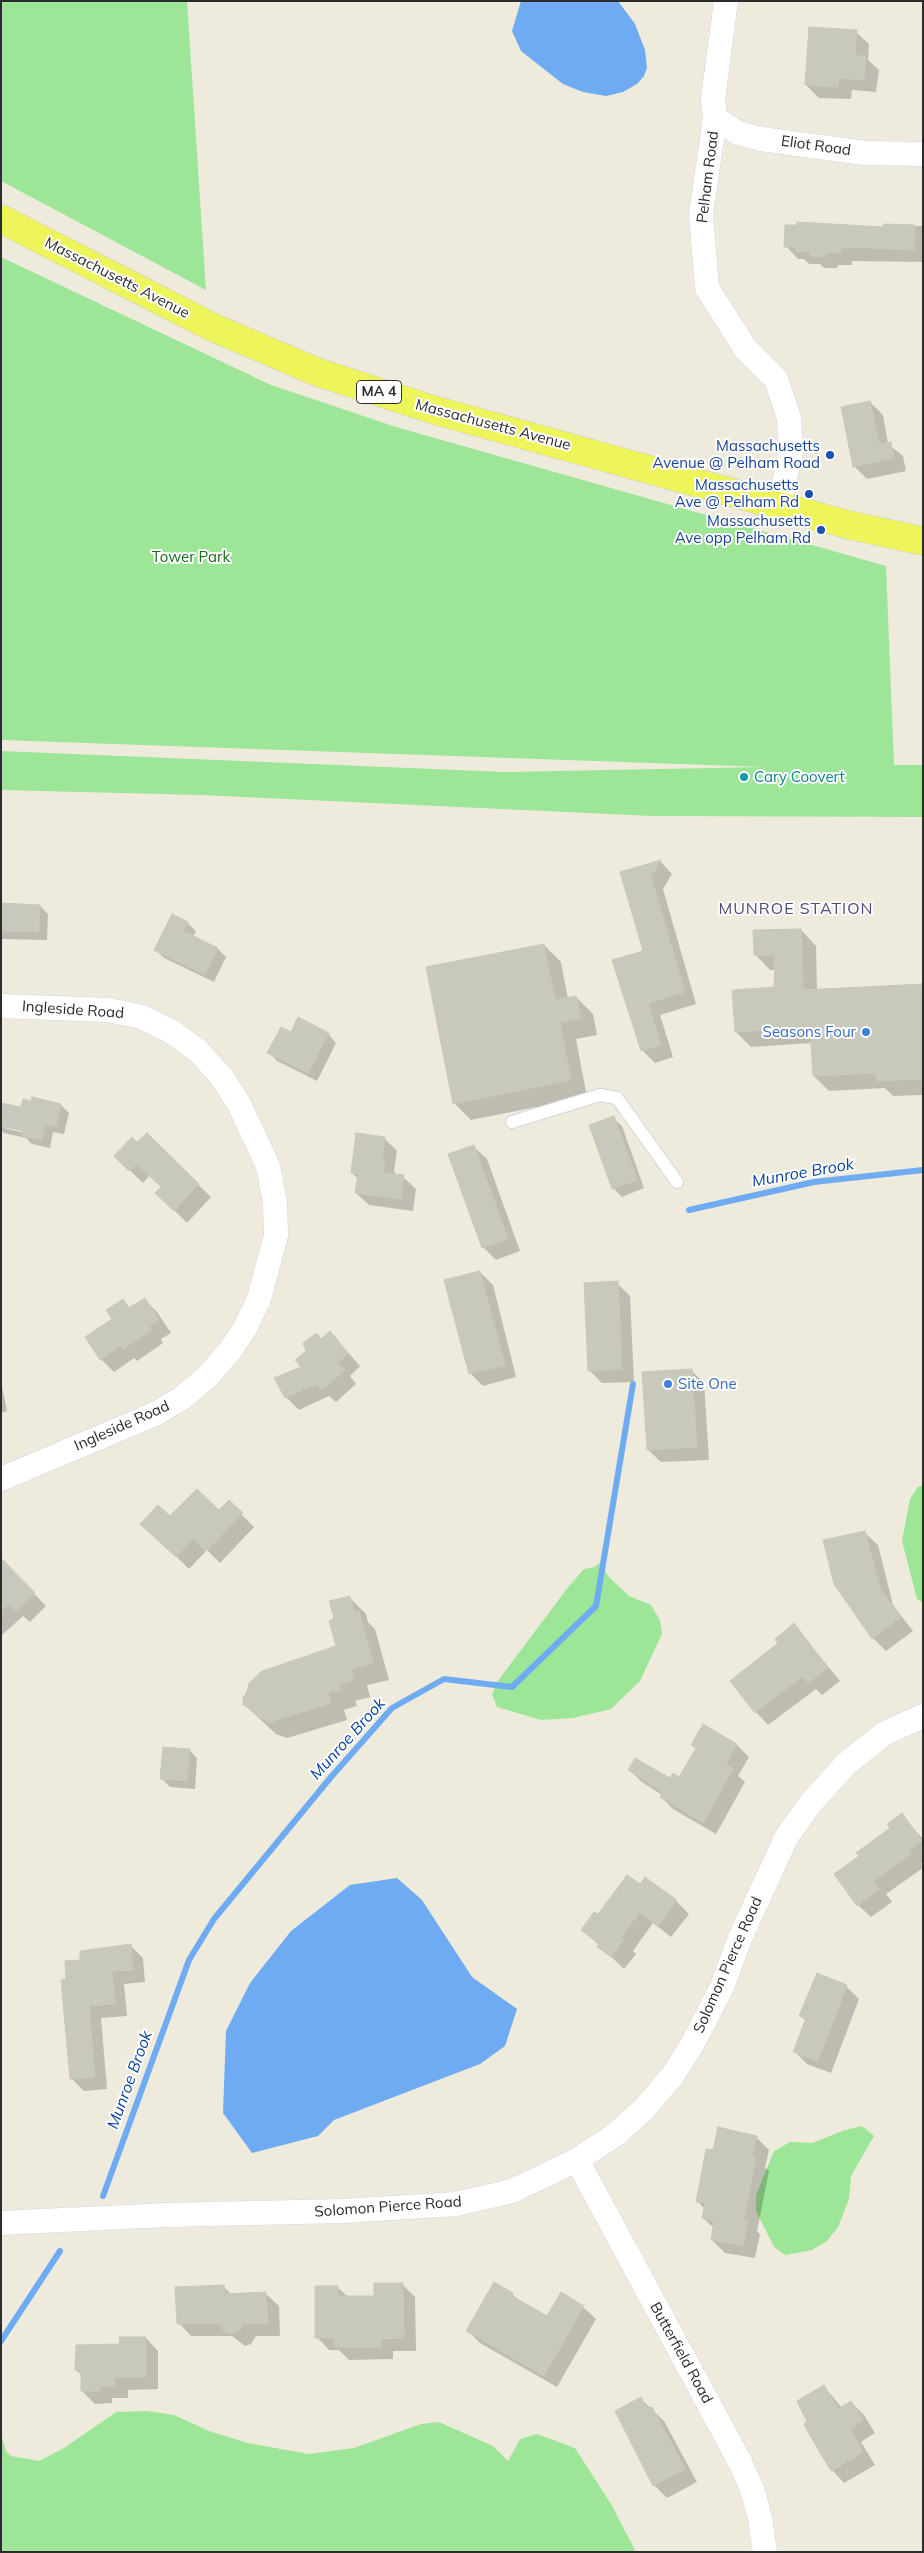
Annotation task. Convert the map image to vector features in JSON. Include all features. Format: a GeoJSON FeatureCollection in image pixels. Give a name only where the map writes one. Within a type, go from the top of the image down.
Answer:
{"type":"FeatureCollection","features":[{"type":"Feature","properties":{"kind":"main road","name":"Massachusetts Avenue"},"geometry":{"type":"LineString","coordinates":[[1,219],[212,327],[317,372],[434,410],[848,525],[923,541]]}},
{"type":"Feature","properties":{"kind":"street","name":"Pelham Road"},"geometry":{"type":"LineString","coordinates":[[726,1],[714,99],[715,118],[701,214],[707,288],[745,348],[776,379],[779,387],[789,418],[791,451],[779,505]]}},
{"type":"Feature","properties":{"kind":"street","name":"Eliot Road"},"geometry":{"type":"LineString","coordinates":[[715,118],[738,133],[761,139],[864,153],[923,154]]}},
{"type":"Feature","properties":{"kind":"street","name":"Ingleside Road"},"geometry":{"type":"LineString","coordinates":[[1,1006],[109,1010],[142,1017],[172,1032],[198,1051],[221,1076],[239,1104],[268,1166],[275,1203],[276,1235],[259,1299],[244,1330],[229,1352],[207,1377],[182,1398],[155,1414],[1,1479]]}},
{"type":"Feature","properties":{"kind":"street","name":"Solomon Pierce Road"},"geometry":{"type":"LineString","coordinates":[[1,2223],[166,2215],[344,2211],[456,2204],[512,2191],[577,2160],[615,2135],[644,2109],[673,2075],[693,2043],[722,1987],[748,1920],[787,1836],[810,1804],[846,1764],[885,1733],[923,1716]]}},
{"type":"Feature","properties":{"kind":"street","name":"Butterfield Road"},"geometry":{"type":"LineString","coordinates":[[577,2160],[740,2462],[752,2489],[760,2518],[764,2552]]}},
{"type":"Feature","properties":{"kind":"lane"},"geometry":{"type":"LineString","coordinates":[[512,1122],[600,1095],[617,1098],[677,1182]]}},
{"type":"Feature","properties":{"kind":"green space"},"geometry":{"type":"Polygon","coordinates":[[[1,1],[187,1],[206,290],[1,181],[1,1]]]}},
{"type":"Feature","properties":{"kind":"green space","name":"Tower Park"},"geometry":{"type":"Polygon","coordinates":[[[1,257],[271,385],[396,427],[886,566],[894,765],[923,765],[923,817],[652,816],[201,795],[1,790],[1,751],[505,772],[764,767],[1,740],[1,257]]]}},
{"type":"Feature","properties":{"kind":"green space"},"geometry":{"type":"Polygon","coordinates":[[[923,1485],[923,1603],[917,1599],[902,1541],[910,1499],[918,1487],[923,1485]]]}},
{"type":"Feature","properties":{"kind":"green space"},"geometry":{"type":"Polygon","coordinates":[[[599,1563],[610,1578],[629,1596],[651,1605],[660,1620],[662,1634],[640,1681],[611,1709],[573,1718],[541,1720],[497,1707],[492,1694],[497,1682],[569,1586],[584,1569],[595,1567],[599,1563]]]}},
{"type":"Feature","properties":{"kind":"green space"},"geometry":{"type":"Polygon","coordinates":[[[862,2126],[874,2136],[851,2176],[849,2199],[838,2227],[827,2241],[812,2250],[785,2255],[774,2247],[756,2211],[756,2195],[774,2151],[790,2142],[812,2143],[845,2130],[862,2126]]]}},
{"type":"Feature","properties":{"kind":"green space"},"geometry":{"type":"Polygon","coordinates":[[[147,2411],[174,2415],[209,2431],[248,2443],[309,2454],[354,2448],[421,2424],[439,2422],[493,2446],[508,2461],[520,2439],[537,2434],[575,2448],[611,2504],[636,2552],[1,2552],[1,2433],[6,2451],[11,2456],[39,2461],[64,2448],[116,2412],[147,2411]]]}},
{"type":"Feature","properties":{"kind":"water"},"geometry":{"type":"Polygon","coordinates":[[[521,1],[618,1],[635,24],[645,50],[647,68],[644,76],[637,84],[623,92],[606,96],[583,92],[563,84],[521,51],[512,31],[521,1]]]}},
{"type":"Feature","properties":{"kind":"water"},"geometry":{"type":"Polygon","coordinates":[[[397,1878],[422,1900],[472,1977],[517,2009],[505,2046],[480,2064],[334,2120],[318,2136],[252,2153],[223,2113],[226,2031],[250,1983],[291,1931],[350,1885],[397,1878]]]}},
{"type":"Feature","properties":{"kind":"building"},"geometry":{"type":"Polygon","coordinates":[[[809,27],[857,30],[855,56],[866,56],[864,80],[839,78],[838,87],[805,85],[809,27]]]}},
{"type":"Feature","properties":{"kind":"building"},"geometry":{"type":"Polygon","coordinates":[[[797,222],[883,227],[884,224],[915,225],[914,250],[852,247],[840,249],[840,253],[826,253],[826,257],[810,256],[810,252],[796,252],[796,247],[784,247],[785,225],[797,225],[797,222]]]}},
{"type":"Feature","properties":{"kind":"building"},"geometry":{"type":"Polygon","coordinates":[[[870,401],[879,444],[891,442],[894,458],[853,467],[841,407],[870,401]]]}},
{"type":"Feature","properties":{"kind":"building"},"geometry":{"type":"Polygon","coordinates":[[[661,860],[651,877],[685,992],[648,1003],[661,1045],[641,1051],[612,960],[643,951],[620,872],[661,860]]]}},
{"type":"Feature","properties":{"kind":"building"},"geometry":{"type":"Polygon","coordinates":[[[1,903],[40,905],[39,932],[1,931],[1,903]]]}},
{"type":"Feature","properties":{"kind":"building"},"geometry":{"type":"Polygon","coordinates":[[[172,914],[188,922],[183,931],[218,948],[205,975],[154,950],[172,914]]]}},
{"type":"Feature","properties":{"kind":"building","name":"Seasons Four"},"geometry":{"type":"Polygon","coordinates":[[[801,929],[803,990],[923,984],[923,1079],[876,1081],[876,1073],[813,1076],[810,1027],[735,1032],[732,990],[774,987],[775,955],[754,955],[753,930],[801,929]]]}},
{"type":"Feature","properties":{"kind":"building"},"geometry":{"type":"Polygon","coordinates":[[[544,944],[555,1000],[576,996],[581,1018],[560,1023],[571,1080],[453,1104],[426,967],[544,944]]]}},
{"type":"Feature","properties":{"kind":"building"},"geometry":{"type":"Polygon","coordinates":[[[298,1017],[329,1033],[308,1073],[267,1053],[281,1027],[291,1032],[298,1017]]]}},
{"type":"Feature","properties":{"kind":"building"},"geometry":{"type":"Polygon","coordinates":[[[32,1097],[61,1104],[56,1127],[45,1124],[42,1140],[22,1136],[23,1131],[1,1126],[1,1103],[21,1107],[23,1099],[31,1101],[32,1097]]]}},
{"type":"Feature","properties":{"kind":"building"},"geometry":{"type":"Polygon","coordinates":[[[614,1116],[637,1180],[612,1189],[589,1125],[614,1116]]]}},
{"type":"Feature","properties":{"kind":"building"},"geometry":{"type":"Polygon","coordinates":[[[147,1133],[199,1184],[174,1211],[155,1193],[161,1187],[137,1164],[129,1171],[114,1156],[132,1137],[137,1142],[147,1133]]]}},
{"type":"Feature","properties":{"kind":"building"},"geometry":{"type":"Polygon","coordinates":[[[356,1133],[385,1137],[382,1159],[385,1160],[383,1173],[404,1175],[401,1199],[355,1193],[358,1174],[351,1173],[356,1133]]]}},
{"type":"Feature","properties":{"kind":"building"},"geometry":{"type":"Polygon","coordinates":[[[474,1145],[508,1239],[482,1248],[448,1154],[474,1145]]]}},
{"type":"Feature","properties":{"kind":"building"},"geometry":{"type":"Polygon","coordinates":[[[480,1271],[505,1365],[469,1374],[444,1280],[480,1271]]]}},
{"type":"Feature","properties":{"kind":"building"},"geometry":{"type":"Polygon","coordinates":[[[618,1281],[622,1369],[588,1371],[584,1283],[618,1281]]]}},
{"type":"Feature","properties":{"kind":"building"},"geometry":{"type":"Polygon","coordinates":[[[145,1298],[159,1320],[149,1326],[152,1330],[123,1349],[121,1345],[100,1360],[85,1337],[112,1319],[106,1310],[123,1299],[129,1308],[145,1298]]]}},
{"type":"Feature","properties":{"kind":"building"},"geometry":{"type":"Polygon","coordinates":[[[330,1331],[348,1353],[338,1363],[345,1370],[322,1390],[316,1384],[285,1398],[274,1378],[301,1367],[295,1360],[306,1351],[303,1343],[317,1333],[321,1339],[330,1331]]]}},
{"type":"Feature","properties":{"kind":"building"},"geometry":{"type":"Polygon","coordinates":[[[692,1369],[697,1447],[647,1450],[642,1372],[692,1369]]]}},
{"type":"Feature","properties":{"kind":"building"},"geometry":{"type":"Polygon","coordinates":[[[197,1489],[219,1510],[229,1500],[243,1513],[206,1551],[193,1539],[176,1557],[140,1524],[158,1505],[170,1516],[197,1489]]]}},
{"type":"Feature","properties":{"kind":"building"},"geometry":{"type":"Polygon","coordinates":[[[865,1531],[881,1591],[901,1617],[872,1639],[834,1584],[823,1540],[865,1531]]]}},
{"type":"Feature","properties":{"kind":"building"},"geometry":{"type":"Polygon","coordinates":[[[1,1558],[35,1593],[16,1611],[9,1604],[1,1611],[1,1558]]]}},
{"type":"Feature","properties":{"kind":"building"},"geometry":{"type":"Polygon","coordinates":[[[350,1596],[354,1612],[359,1611],[373,1663],[351,1669],[354,1680],[339,1684],[341,1690],[328,1693],[331,1703],[270,1722],[258,1717],[252,1710],[243,1705],[243,1698],[249,1683],[262,1671],[336,1646],[329,1621],[334,1618],[329,1601],[350,1596]]]}},
{"type":"Feature","properties":{"kind":"building"},"geometry":{"type":"Polygon","coordinates":[[[794,1623],[828,1668],[808,1683],[803,1676],[755,1713],[730,1681],[778,1643],[775,1639],[794,1623]]]}},
{"type":"Feature","properties":{"kind":"building"},"geometry":{"type":"Polygon","coordinates":[[[703,1724],[737,1744],[726,1764],[733,1769],[703,1823],[660,1797],[663,1792],[628,1770],[635,1758],[670,1778],[673,1773],[679,1777],[696,1748],[691,1745],[703,1724]]]}},
{"type":"Feature","properties":{"kind":"building"},"geometry":{"type":"Polygon","coordinates":[[[163,1747],[190,1749],[187,1781],[160,1779],[163,1747]]]}},
{"type":"Feature","properties":{"kind":"building"},"geometry":{"type":"Polygon","coordinates":[[[902,1813],[922,1841],[909,1851],[911,1854],[874,1881],[880,1889],[857,1906],[834,1874],[859,1856],[856,1853],[890,1828],[887,1824],[902,1813]]]}},
{"type":"Feature","properties":{"kind":"building"},"geometry":{"type":"Polygon","coordinates":[[[627,1875],[640,1884],[645,1877],[677,1900],[658,1926],[640,1912],[620,1938],[624,1940],[611,1957],[597,1947],[599,1944],[581,1930],[594,1912],[598,1914],[627,1875]]]}},
{"type":"Feature","properties":{"kind":"building"},"geometry":{"type":"Polygon","coordinates":[[[131,1944],[133,1970],[112,1971],[115,2004],[89,2006],[95,2077],[70,2079],[61,1980],[66,1979],[65,1961],[80,1960],[80,1951],[131,1944]]]}},
{"type":"Feature","properties":{"kind":"building"},"geometry":{"type":"Polygon","coordinates":[[[817,1973],[847,1985],[818,2061],[793,2052],[806,2018],[799,2016],[817,1973]]]}},
{"type":"Feature","properties":{"kind":"building"},"geometry":{"type":"Polygon","coordinates":[[[718,2127],[757,2136],[752,2156],[756,2157],[744,2220],[748,2221],[743,2246],[711,2240],[714,2221],[702,2218],[705,2203],[696,2202],[706,2149],[713,2150],[718,2127]]]}},
{"type":"Feature","properties":{"kind":"building"},"geometry":{"type":"Polygon","coordinates":[[[494,2282],[513,2293],[512,2296],[547,2316],[561,2292],[584,2306],[544,2376],[466,2331],[494,2282]]]}},
{"type":"Feature","properties":{"kind":"building"},"geometry":{"type":"Polygon","coordinates":[[[374,2283],[403,2283],[404,2338],[381,2339],[381,2347],[335,2347],[334,2338],[315,2338],[315,2286],[338,2286],[338,2296],[374,2296],[374,2283]]]}},
{"type":"Feature","properties":{"kind":"building"},"geometry":{"type":"Polygon","coordinates":[[[224,2285],[225,2294],[266,2292],[268,2324],[243,2324],[239,2331],[231,2334],[224,2331],[220,2324],[177,2324],[175,2287],[224,2285]]]}},
{"type":"Feature","properties":{"kind":"building"},"geometry":{"type":"Polygon","coordinates":[[[119,2337],[146,2337],[146,2377],[115,2377],[115,2386],[100,2386],[100,2391],[81,2391],[81,2370],[75,2370],[76,2345],[120,2344],[119,2337]]]}},
{"type":"Feature","properties":{"kind":"building"},"geometry":{"type":"Polygon","coordinates":[[[824,2385],[838,2409],[851,2401],[863,2420],[850,2429],[863,2452],[831,2471],[804,2424],[807,2422],[797,2401],[824,2385]]]}},
{"type":"Feature","properties":{"kind":"building"},"geometry":{"type":"Polygon","coordinates":[[[641,2397],[647,2409],[652,2407],[685,2469],[653,2486],[615,2411],[641,2397]]]}},
{"type":"Feature","properties":{"kind":"waterway","name":"Munroe Brook"},"geometry":{"type":"LineString","coordinates":[[689,1210],[814,1182],[923,1170]]}},
{"type":"Feature","properties":{"kind":"waterway","name":"Munroe Brook"},"geometry":{"type":"LineString","coordinates":[[103,2196],[189,1960],[214,1919],[331,1777],[392,1708],[444,1679],[512,1687],[596,1606],[633,1384]]}},
{"type":"Feature","properties":{"kind":"waterway","name":"Munroe Brook"},"geometry":{"type":"LineString","coordinates":[[1,2341],[60,2251]]}},
{"type":"Feature","properties":{"kind":"place","name":"Massachusetts Avenue @ Pelham Road"},"geometry":{"type":"Point","coordinates":[830,455]}},
{"type":"Feature","properties":{"kind":"place","name":"Massachusetts Ave @ Pelham Rd"},"geometry":{"type":"Point","coordinates":[809,494]}},
{"type":"Feature","properties":{"kind":"place","name":"Massachusetts Ave opp Pelham Rd"},"geometry":{"type":"Point","coordinates":[821,530]}},
{"type":"Feature","properties":{"kind":"place","name":"Cary Coovert"},"geometry":{"type":"Point","coordinates":[744,777]}},
{"type":"Feature","properties":{"kind":"place","name":"Seasons Four"},"geometry":{"type":"Point","coordinates":[866,1032]}},
{"type":"Feature","properties":{"kind":"place","name":"Site One"},"geometry":{"type":"Point","coordinates":[668,1384]}},
{"type":"Feature","properties":{"kind":"district","name":"MUNROE STATION"},"geometry":{"type":"Point","coordinates":[796,909]}}]}
